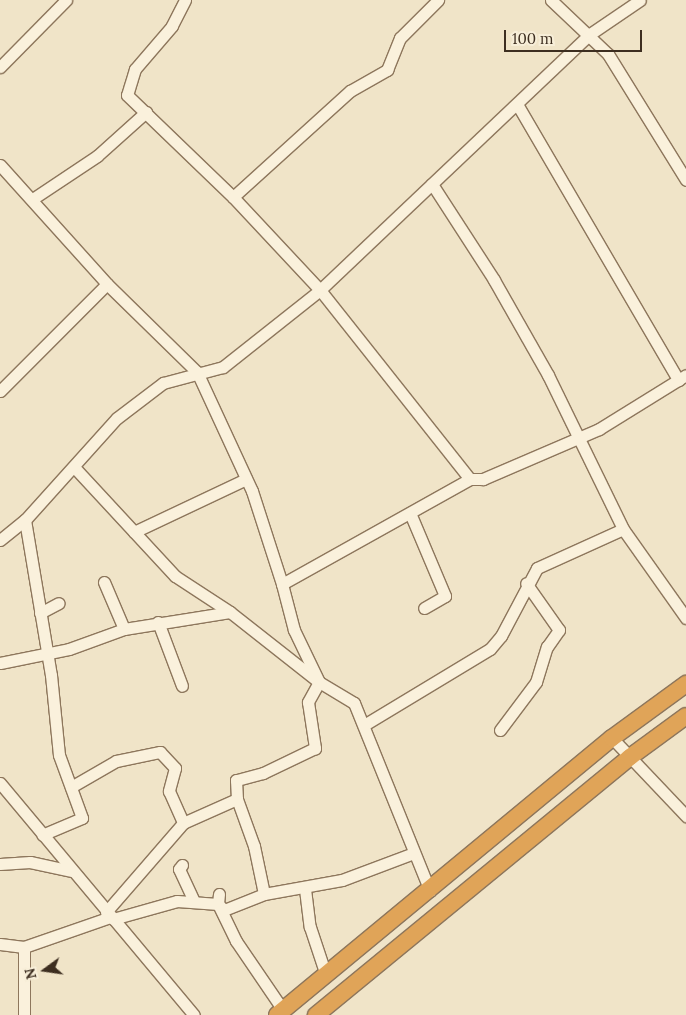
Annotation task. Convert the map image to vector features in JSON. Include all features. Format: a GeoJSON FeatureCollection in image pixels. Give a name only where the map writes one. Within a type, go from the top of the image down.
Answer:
{"type":"FeatureCollection","features":[{"type":"Feature","properties":{"kind":"highway"},"geometry":{"type":"LineString","coordinates":[[280,1013],[430,891],[612,738],[686,684]]}},
{"type":"Feature","properties":{"kind":"highway"},"geometry":{"type":"LineString","coordinates":[[316,1015],[630,757],[686,716]]}},
{"type":"Feature","properties":{"kind":"street"},"geometry":{"type":"LineString","coordinates":[[0,67],[66,0]]}},
{"type":"Feature","properties":{"kind":"street"},"geometry":{"type":"LineString","coordinates":[[185,0],[172,26],[135,69],[127,95],[233,197],[320,290],[470,479]]}},
{"type":"Feature","properties":{"kind":"street"},"geometry":{"type":"LineString","coordinates":[[233,197],[350,91],[387,70],[400,38],[438,0]]}},
{"type":"Feature","properties":{"kind":"street"},"geometry":{"type":"LineString","coordinates":[[551,0],[590,34],[608,54],[686,180]]}},
{"type":"Feature","properties":{"kind":"street"},"geometry":{"type":"LineString","coordinates":[[0,540],[25,520],[117,418],[163,383],[197,372],[223,368],[320,290],[590,34],[640,0]]}},
{"type":"Feature","properties":{"kind":"street"},"geometry":{"type":"LineString","coordinates":[[282,584],[470,479],[483,479],[578,437],[623,415],[682,377],[517,104]]}},
{"type":"Feature","properties":{"kind":"street"},"geometry":{"type":"LineString","coordinates":[[34,198],[96,156],[146,112]]}},
{"type":"Feature","properties":{"kind":"street"},"geometry":{"type":"LineString","coordinates":[[0,165],[34,198],[107,284],[197,372],[246,479],[282,584],[294,630],[319,682]]}},
{"type":"Feature","properties":{"kind":"street"},"geometry":{"type":"LineString","coordinates":[[432,184],[499,288],[578,437],[624,529],[686,618]]}},
{"type":"Feature","properties":{"kind":"street"},"geometry":{"type":"LineString","coordinates":[[2,385],[107,284]]}},
{"type":"Feature","properties":{"kind":"street"},"geometry":{"type":"LineString","coordinates":[[74,467],[175,576],[230,612],[319,682],[347,696],[364,725],[430,891]]}},
{"type":"Feature","properties":{"kind":"street"},"geometry":{"type":"LineString","coordinates":[[134,532],[246,479]]}},
{"type":"Feature","properties":{"kind":"street"},"geometry":{"type":"LineString","coordinates":[[410,514],[445,596],[424,608]]}},
{"type":"Feature","properties":{"kind":"street"},"geometry":{"type":"LineString","coordinates":[[25,520],[59,755],[82,818],[42,835]]}},
{"type":"Feature","properties":{"kind":"street"},"geometry":{"type":"LineString","coordinates":[[364,725],[490,649],[510,621],[526,583],[536,568],[624,529]]}},
{"type":"Feature","properties":{"kind":"street"},"geometry":{"type":"LineString","coordinates":[[104,582],[124,629]]}},
{"type":"Feature","properties":{"kind":"street"},"geometry":{"type":"LineString","coordinates":[[500,730],[536,682],[547,648],[559,630],[526,583]]}},
{"type":"Feature","properties":{"kind":"street"},"geometry":{"type":"LineString","coordinates":[[40,614],[58,604]]}},
{"type":"Feature","properties":{"kind":"street"},"geometry":{"type":"LineString","coordinates":[[0,663],[46,655],[124,629],[158,622],[230,612]]}},
{"type":"Feature","properties":{"kind":"street"},"geometry":{"type":"LineString","coordinates":[[158,622],[182,686]]}},
{"type":"Feature","properties":{"kind":"street"},"geometry":{"type":"LineString","coordinates":[[264,894],[254,846],[237,799],[236,780],[282,765],[317,745],[308,702],[319,682]]}},
{"type":"Feature","properties":{"kind":"street"},"geometry":{"type":"LineString","coordinates":[[612,738],[683,810]]}},
{"type":"Feature","properties":{"kind":"street"},"geometry":{"type":"LineString","coordinates":[[71,787],[116,761],[160,752],[175,768],[169,790],[183,823]]}},
{"type":"Feature","properties":{"kind":"street"},"geometry":{"type":"LineString","coordinates":[[0,783],[194,1015]]}},
{"type":"Feature","properties":{"kind":"street"},"geometry":{"type":"LineString","coordinates":[[110,916],[183,823],[237,799]]}},
{"type":"Feature","properties":{"kind":"street"},"geometry":{"type":"LineString","coordinates":[[218,899],[224,910],[264,894],[305,889],[414,853]]}},
{"type":"Feature","properties":{"kind":"street"},"geometry":{"type":"LineString","coordinates":[[0,864],[30,862],[72,871]]}},
{"type":"Feature","properties":{"kind":"street"},"geometry":{"type":"LineString","coordinates":[[182,865],[179,869],[194,901]]}},
{"type":"Feature","properties":{"kind":"street"},"geometry":{"type":"LineString","coordinates":[[305,889],[310,927],[326,975]]}},
{"type":"Feature","properties":{"kind":"street"},"geometry":{"type":"LineString","coordinates":[[0,944],[24,946],[110,916],[177,901],[218,899]]}},
{"type":"Feature","properties":{"kind":"street"},"geometry":{"type":"LineString","coordinates":[[218,899],[236,941],[280,1013]]}},
{"type":"Feature","properties":{"kind":"street"},"geometry":{"type":"LineString","coordinates":[[24,946],[24,1015]]}}]}
